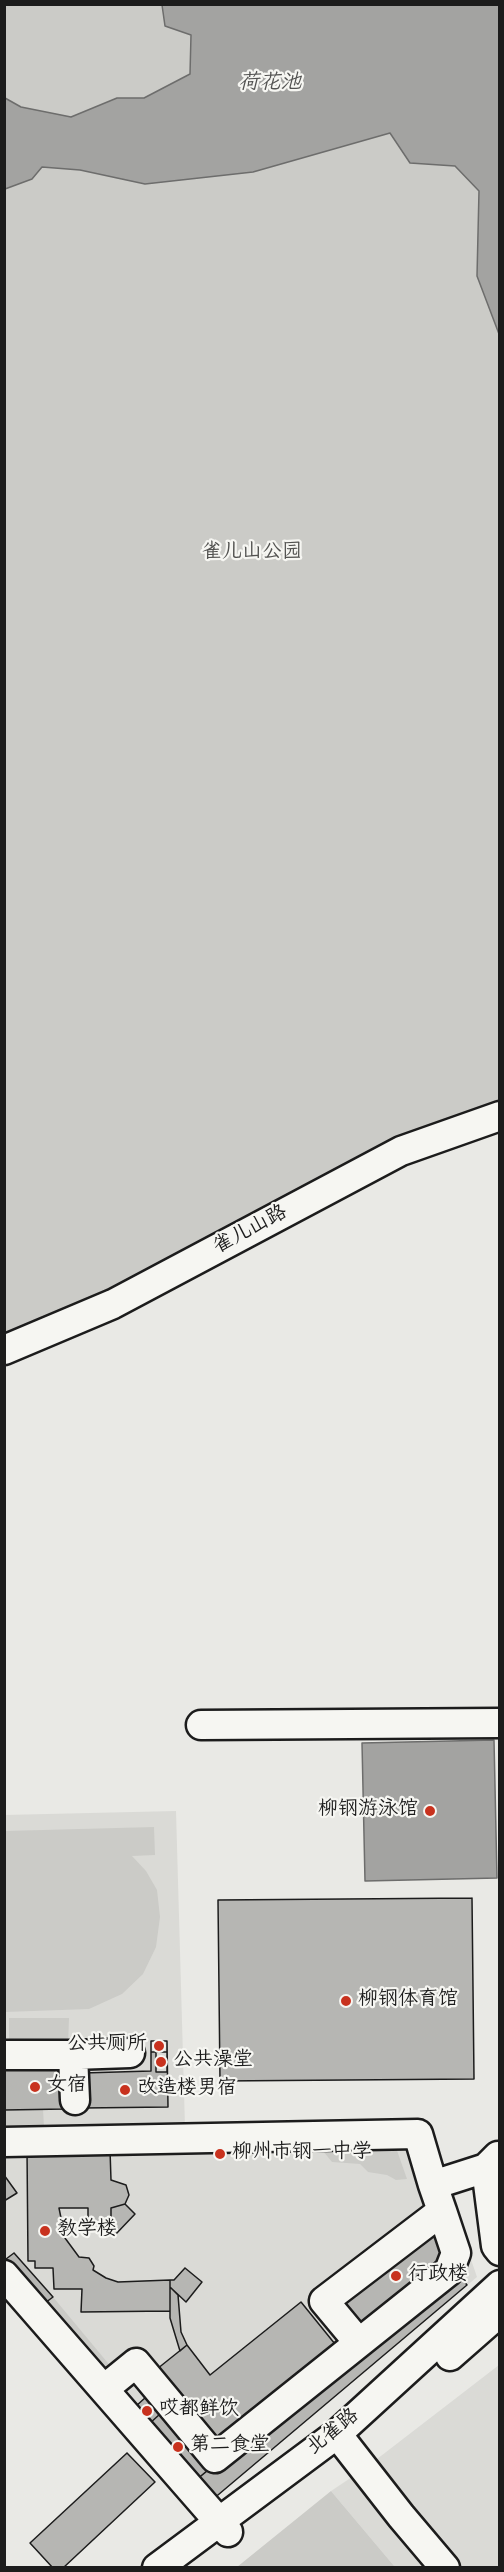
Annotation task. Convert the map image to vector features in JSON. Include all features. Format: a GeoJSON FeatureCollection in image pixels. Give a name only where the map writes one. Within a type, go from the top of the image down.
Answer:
{"type":"FeatureCollection","features":[{"type":"Feature","properties":{"kind":"street","name":"雀儿山路"},"geometry":{"type":"LineString","coordinates":[[4,1350],[113,1305],[401,1151],[500,1116]]}},
{"type":"Feature","properties":{"kind":"street"},"geometry":{"type":"LineString","coordinates":[[201,1725],[500,1724]]}},
{"type":"Feature","properties":{"kind":"street"},"geometry":{"type":"LineString","coordinates":[[4,2055],[130,2053]]}},
{"type":"Feature","properties":{"kind":"street"},"geometry":{"type":"LineString","coordinates":[[73,2055],[75,2100]]}},
{"type":"Feature","properties":{"kind":"street"},"geometry":{"type":"LineString","coordinates":[[4,2142],[418,2134],[456,2253],[449,2271],[215,2458],[136,2363],[104,2389]]}},
{"type":"Feature","properties":{"kind":"street"},"geometry":{"type":"LineString","coordinates":[[433,2184],[493,2161],[496,2246],[500,2251]]}},
{"type":"Feature","properties":{"kind":"street"},"geometry":{"type":"LineString","coordinates":[[359,2343],[324,2301],[442,2211]]}},
{"type":"Feature","properties":{"kind":"street"},"geometry":{"type":"LineString","coordinates":[[4,2275],[223,2527]]}},
{"type":"Feature","properties":{"kind":"street","name":"北雀路"},"geometry":{"type":"LineString","coordinates":[[342,2441],[500,2285]]}},
{"type":"Feature","properties":{"kind":"street","name":"北雀路"},"geometry":{"type":"LineString","coordinates":[[157,2568],[223,2527],[342,2441],[500,2312]]}},
{"type":"Feature","properties":{"kind":"street"},"geometry":{"type":"LineString","coordinates":[[342,2441],[401,2516],[446,2568]]}},
{"type":"Feature","properties":{"kind":"street","name":"北雀路"},"geometry":{"type":"LineString","coordinates":[[183,2568],[223,2527]]}},
{"type":"Feature","properties":{"kind":"shaded area","name":"柳州市钢一中学"},"geometry":{"type":"Polygon","coordinates":[[[176,1811],[185,2127],[423,2120],[477,2277],[212,2500],[5,2257],[4,1815],[176,1811]]]}},
{"type":"Feature","properties":{"kind":"shaded area"},"geometry":{"type":"Polygon","coordinates":[[[499,2365],[499,2567],[395,2567],[331,2491],[364,2469],[499,2365]]]}},
{"type":"Feature","properties":{"kind":"green space","name":"雀儿山公园"},"geometry":{"type":"Polygon","coordinates":[[[5,5],[499,5],[499,1104],[110,1300],[5,1340],[5,5]]]}},
{"type":"Feature","properties":{"kind":"green space"},"geometry":{"type":"Polygon","coordinates":[[[154,1827],[155,1855],[132,1856],[146,1871],[157,1890],[160,1917],[156,1947],[143,1974],[122,1994],[89,2009],[5,2012],[5,1831],[154,1827]]]}},
{"type":"Feature","properties":{"kind":"green space"},"geometry":{"type":"Polygon","coordinates":[[[9,2018],[69,2018],[68,2046],[9,2046],[9,2018]]]}},
{"type":"Feature","properties":{"kind":"green space"},"geometry":{"type":"Polygon","coordinates":[[[43,2109],[44,2128],[5,2129],[4,2110],[43,2109]]]}},
{"type":"Feature","properties":{"kind":"green space"},"geometry":{"type":"Polygon","coordinates":[[[394,2142],[407,2179],[396,2180],[387,2175],[368,2172],[360,2164],[332,2162],[323,2151],[303,2147],[394,2142]]]}},
{"type":"Feature","properties":{"kind":"green space"},"geometry":{"type":"Polygon","coordinates":[[[53,2297],[117,2374],[109,2380],[45,2303],[53,2297]]]}},
{"type":"Feature","properties":{"kind":"green space"},"geometry":{"type":"Polygon","coordinates":[[[331,2491],[395,2567],[237,2567],[331,2491]]]}},
{"type":"Feature","properties":{"kind":"water","name":"荷花池"},"geometry":{"type":"Polygon","coordinates":[[[162,5],[499,5],[499,334],[477,276],[479,191],[455,166],[410,163],[390,133],[253,172],[145,184],[80,170],[42,167],[32,179],[5,189],[5,98],[21,107],[71,117],[117,98],[144,98],[190,74],[191,35],[165,26],[162,5]]]}},
{"type":"Feature","properties":{"kind":"water","name":"柳钢游泳馆"},"geometry":{"type":"Polygon","coordinates":[[[494,1740],[497,1878],[365,1881],[362,1743],[494,1740]]]}},
{"type":"Feature","properties":{"kind":"building","name":"柳钢体育馆"},"geometry":{"type":"Polygon","coordinates":[[[472,1898],[474,2079],[220,2081],[218,1900],[472,1898]]]}},
{"type":"Feature","properties":{"kind":"building","name":"改造楼男宿"},"geometry":{"type":"Polygon","coordinates":[[[151,2041],[167,2041],[168,2107],[83,2108],[83,2073],[151,2071],[151,2041]]]}},
{"type":"Feature","properties":{"kind":"building","name":"公共厕所"},"geometry":{"type":"Polygon","coordinates":[[[151,2041],[167,2041],[167,2052],[151,2052],[151,2041]]]}},
{"type":"Feature","properties":{"kind":"building","name":"公共澡堂"},"geometry":{"type":"Polygon","coordinates":[[[156,2052],[167,2052],[167,2072],[156,2072],[156,2052]]]}},
{"type":"Feature","properties":{"kind":"building","name":"女宿"},"geometry":{"type":"Polygon","coordinates":[[[65,2064],[65,2109],[4,2110],[4,2065],[65,2064]]]}},
{"type":"Feature","properties":{"kind":"building","name":"教学楼"},"geometry":{"type":"Polygon","coordinates":[[[27,2150],[110,2150],[111,2180],[126,2185],[129,2195],[125,2204],[111,2208],[111,2223],[88,2223],[88,2208],[59,2208],[65,2238],[79,2257],[89,2258],[94,2266],[93,2270],[106,2278],[118,2282],[170,2280],[170,2311],[81,2312],[82,2289],[54,2289],[53,2268],[35,2268],[35,2261],[28,2261],[27,2150]]]}},
{"type":"Feature","properties":{"kind":"building"},"geometry":{"type":"Polygon","coordinates":[[[4,2175],[17,2193],[4,2201],[4,2175]]]}},
{"type":"Feature","properties":{"kind":"building"},"geometry":{"type":"Polygon","coordinates":[[[125,2204],[135,2214],[115,2235],[100,2224],[111,2223],[111,2208],[125,2204]]]}},
{"type":"Feature","properties":{"kind":"building","name":"行政楼"},"geometry":{"type":"Polygon","coordinates":[[[428,2230],[448,2254],[382,2317],[367,2318],[356,2327],[336,2303],[428,2230]]]}},
{"type":"Feature","properties":{"kind":"building"},"geometry":{"type":"Polygon","coordinates":[[[14,2253],[53,2297],[45,2303],[6,2259],[14,2253]]]}},
{"type":"Feature","properties":{"kind":"building"},"geometry":{"type":"Polygon","coordinates":[[[185,2268],[202,2282],[186,2302],[170,2287],[170,2280],[174,2280],[185,2268]]]}},
{"type":"Feature","properties":{"kind":"building"},"geometry":{"type":"Polygon","coordinates":[[[455,2270],[467,2285],[212,2500],[196,2480],[455,2270]]]}},
{"type":"Feature","properties":{"kind":"building"},"geometry":{"type":"Polygon","coordinates":[[[170,2287],[178,2295],[181,2332],[187,2345],[180,2351],[170,2318],[170,2287]]]}},
{"type":"Feature","properties":{"kind":"building"},"geometry":{"type":"Polygon","coordinates":[[[301,2302],[335,2344],[214,2440],[157,2369],[187,2345],[210,2375],[301,2302]]]}},
{"type":"Feature","properties":{"kind":"building","name":"哎都鲜饮"},"geometry":{"type":"Polygon","coordinates":[[[146,2397],[160,2414],[149,2424],[135,2407],[146,2397]]]}},
{"type":"Feature","properties":{"kind":"building","name":"第二食堂"},"geometry":{"type":"Polygon","coordinates":[[[160,2414],[208,2470],[196,2480],[149,2424],[160,2414]]]}},
{"type":"Feature","properties":{"kind":"building"},"geometry":{"type":"Polygon","coordinates":[[[127,2453],[155,2482],[63,2568],[53,2568],[30,2543],[127,2453]]]}},
{"type":"Feature","properties":{"kind":"place","name":"柳钢游泳馆"},"geometry":{"type":"Point","coordinates":[430,1811]}},
{"type":"Feature","properties":{"kind":"place","name":"柳钢体育馆"},"geometry":{"type":"Point","coordinates":[346,2001]}},
{"type":"Feature","properties":{"kind":"place","name":"公共厕所"},"geometry":{"type":"Point","coordinates":[159,2046]}},
{"type":"Feature","properties":{"kind":"place","name":"公共澡堂"},"geometry":{"type":"Point","coordinates":[161,2062]}},
{"type":"Feature","properties":{"kind":"place","name":"女宿"},"geometry":{"type":"Point","coordinates":[35,2087]}},
{"type":"Feature","properties":{"kind":"place","name":"改造楼男宿"},"geometry":{"type":"Point","coordinates":[125,2090]}},
{"type":"Feature","properties":{"kind":"place","name":"柳州市钢一中学"},"geometry":{"type":"Point","coordinates":[220,2154]}},
{"type":"Feature","properties":{"kind":"place","name":"教学楼"},"geometry":{"type":"Point","coordinates":[45,2231]}},
{"type":"Feature","properties":{"kind":"place","name":"行政楼"},"geometry":{"type":"Point","coordinates":[396,2276]}},
{"type":"Feature","properties":{"kind":"place","name":"哎都鲜饮"},"geometry":{"type":"Point","coordinates":[147,2411]}},
{"type":"Feature","properties":{"kind":"place","name":"第二食堂"},"geometry":{"type":"Point","coordinates":[178,2447]}}]}
